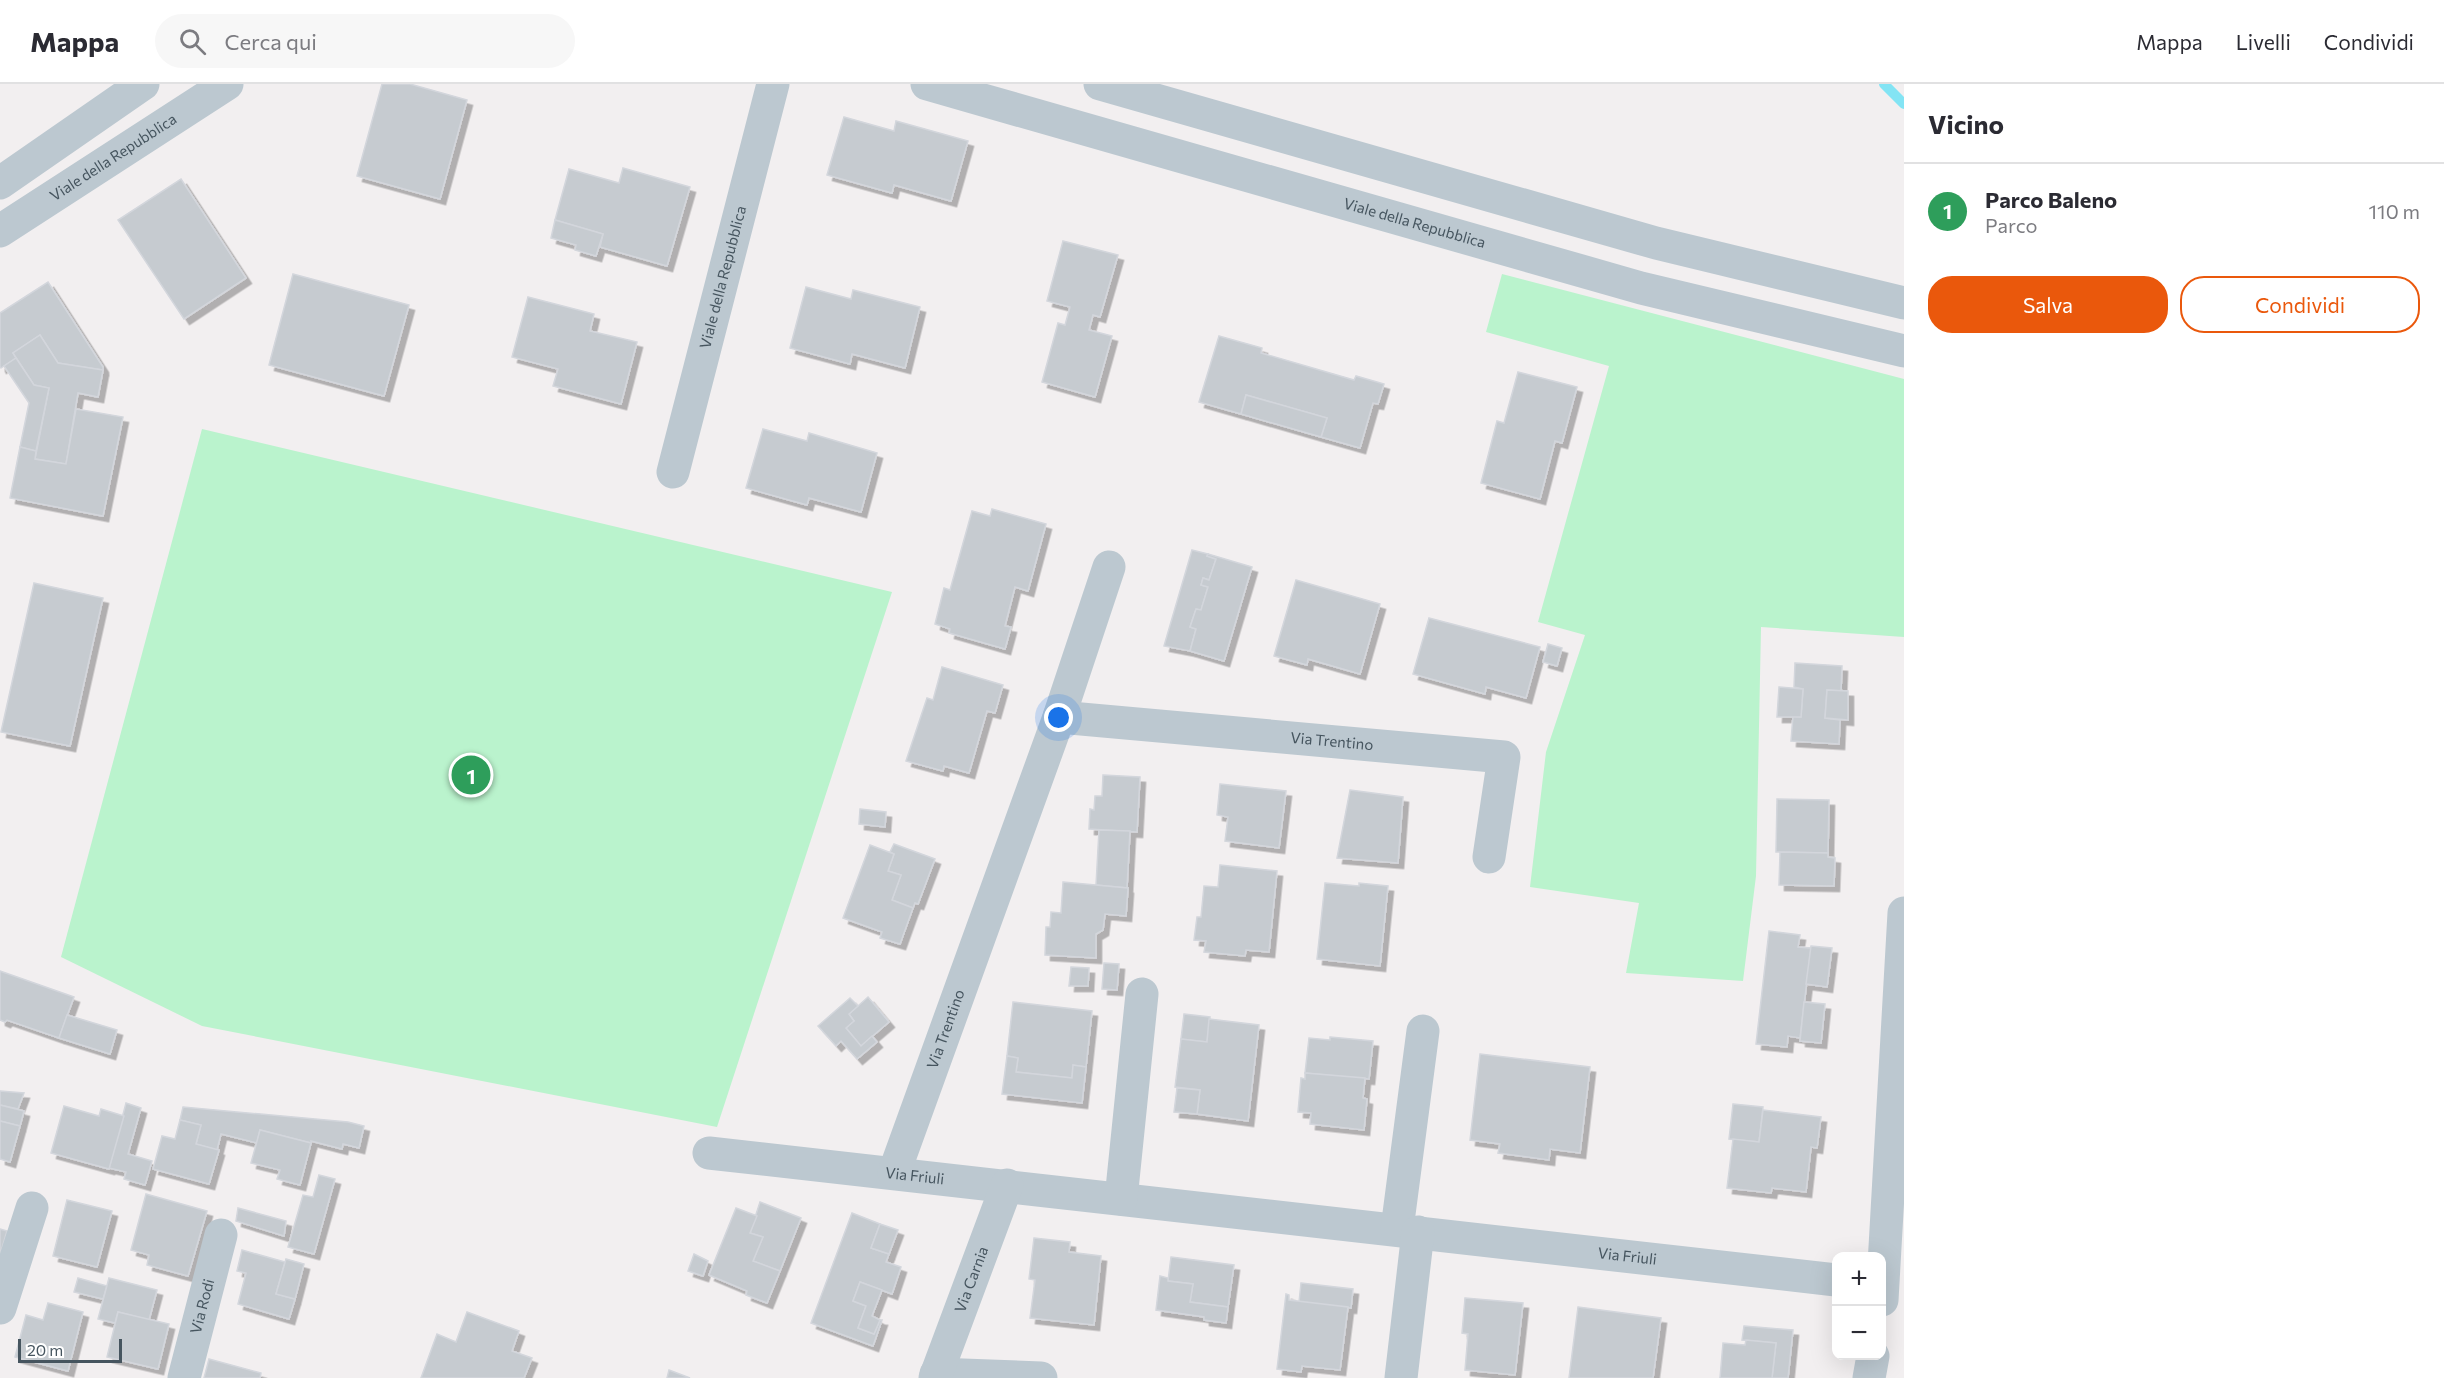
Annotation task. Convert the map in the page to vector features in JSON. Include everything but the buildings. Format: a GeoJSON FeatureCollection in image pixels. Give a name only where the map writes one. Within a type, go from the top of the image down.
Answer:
{"type":"FeatureCollection","features":[{"type":"Feature","properties":{"kind":"street"},"geometry":{"type":"LineString","coordinates":[[0,183],[143,84]]}},
{"type":"Feature","properties":{"kind":"street","name":"Viale della Repubblica"},"geometry":{"type":"LineString","coordinates":[[0,231],[227,84]]}},
{"type":"Feature","properties":{"kind":"street","name":"Viale della Repubblica"},"geometry":{"type":"LineString","coordinates":[[673,472],[773,84]]}},
{"type":"Feature","properties":{"kind":"street","name":"Viale della Repubblica"},"geometry":{"type":"LineString","coordinates":[[927,84],[1641,288],[1904,351]]}},
{"type":"Feature","properties":{"kind":"street"},"geometry":{"type":"LineString","coordinates":[[1100,84],[1656,243],[1904,303]]}},
{"type":"Feature","properties":{"kind":"street","name":"Via Trentino"},"geometry":{"type":"LineString","coordinates":[[894,1173],[1059,717],[1109,567]]}},
{"type":"Feature","properties":{"kind":"street","name":"Via Trentino"},"geometry":{"type":"LineString","coordinates":[[1059,717],[1504,757],[1489,857]]}},
{"type":"Feature","properties":{"kind":"street"},"geometry":{"type":"LineString","coordinates":[[1888,1289],[1904,913]]}},
{"type":"Feature","properties":{"kind":"street"},"geometry":{"type":"LineString","coordinates":[[1121,1198],[1142,994]]}},
{"type":"Feature","properties":{"kind":"street"},"geometry":{"type":"LineString","coordinates":[[1401,1378],[1407,1231],[1423,1031]]}},
{"type":"Feature","properties":{"kind":"street","name":"Via Friuli"},"geometry":{"type":"LineString","coordinates":[[709,1153],[1832,1280]]}},
{"type":"Feature","properties":{"kind":"street","name":"Via Carnia"},"geometry":{"type":"LineString","coordinates":[[1007,1185],[935,1376],[1041,1378]]}},
{"type":"Feature","properties":{"kind":"street"},"geometry":{"type":"LineString","coordinates":[[0,1308],[32,1208]]}},
{"type":"Feature","properties":{"kind":"street","name":"Via Rodi"},"geometry":{"type":"LineString","coordinates":[[184,1378],[221,1235]]}},
{"type":"Feature","properties":{"kind":"street"},"geometry":{"type":"LineString","coordinates":[[1869,1378],[1872,1360]]}},
{"type":"Feature","properties":{"kind":"green space"},"geometry":{"type":"Polygon","coordinates":[[[1502,274],[1904,379],[1904,637],[1761,627],[1756,876],[1743,981],[1626,973],[1639,903],[1530,887],[1546,752],[1585,635],[1538,622],[1609,366],[1486,332],[1502,274]]]}},
{"type":"Feature","properties":{"kind":"green space"},"geometry":{"type":"Polygon","coordinates":[[[202,429],[892,592],[717,1127],[202,1026],[61,957],[202,429]]]}},
{"type":"Feature","properties":{"kind":"waterway"},"geometry":{"type":"LineString","coordinates":[[1884,84],[1904,104]]}},
{"type":"Feature","properties":{"kind":"place","name":"Parco Baleno"},"geometry":{"type":"Point","coordinates":[471,775]}}]}
